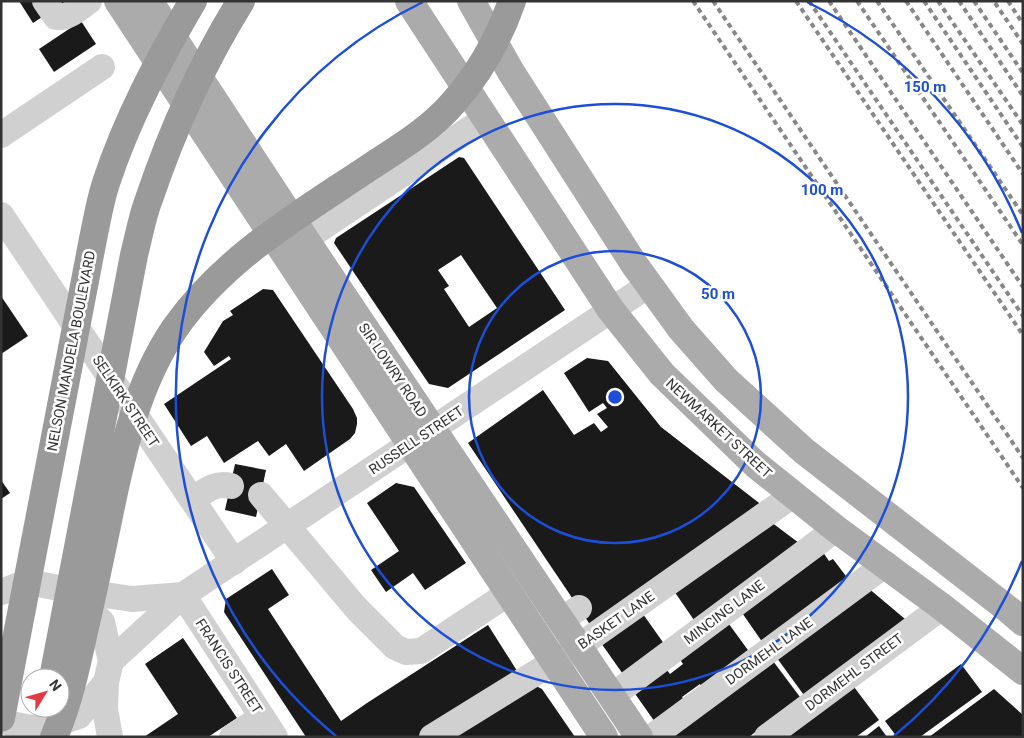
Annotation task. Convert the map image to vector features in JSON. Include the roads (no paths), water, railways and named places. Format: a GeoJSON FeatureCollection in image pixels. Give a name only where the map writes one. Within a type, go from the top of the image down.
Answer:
{"type":"FeatureCollection","features":[{"type":"Feature","properties":{"kind":"highway"},"geometry":{"type":"LineString","coordinates":[[160,57],[174,1]]}},
{"type":"Feature","properties":{"kind":"highway","name":"NELSON MANDELA BOULEVARD"},"geometry":{"type":"LineString","coordinates":[[4,721],[93,239],[105,184],[128,124],[160,57],[193,1]]}},
{"type":"Feature","properties":{"kind":"highway"},"geometry":{"type":"LineString","coordinates":[[55,668],[134,255],[148,200],[198,78],[241,1]]}},
{"type":"Feature","properties":{"kind":"highway"},"geometry":{"type":"LineString","coordinates":[[46,730],[63,717],[78,662],[119,465],[134,412],[153,367],[175,329],[201,296],[234,262],[266,237],[424,130],[452,104],[473,78],[488,54],[502,27],[512,1]]}},
{"type":"Feature","properties":{"kind":"main road","name":"SIR LOWRY ROAD"},"geometry":{"type":"LineString","coordinates":[[118,1],[295,246],[422,437],[509,592],[604,737]]}},
{"type":"Feature","properties":{"kind":"main road","name":"SIR LOWRY ROAD"},"geometry":{"type":"LineString","coordinates":[[149,1],[295,246]]}},
{"type":"Feature","properties":{"kind":"main road","name":"NEWMARKET STREET"},"geometry":{"type":"LineString","coordinates":[[409,1],[611,310],[662,374],[748,458],[836,529],[886,564],[1023,671]]}},
{"type":"Feature","properties":{"kind":"main road"},"geometry":{"type":"LineString","coordinates":[[470,1],[511,72],[648,285],[681,329],[726,380],[804,451],[1023,622]]}},
{"type":"Feature","properties":{"kind":"main road","name":"SIR LOWRY ROAD"},"geometry":{"type":"LineString","coordinates":[[422,437],[570,614],[579,646],[638,737]]}},
{"type":"Feature","properties":{"kind":"street"},"geometry":{"type":"LineString","coordinates":[[45,1],[56,17],[61,18],[70,14],[81,2]]}},
{"type":"Feature","properties":{"kind":"street"},"geometry":{"type":"LineString","coordinates":[[1,135],[102,68]]}},
{"type":"Feature","properties":{"kind":"street"},"geometry":{"type":"LineString","coordinates":[[295,246],[486,118]]}},
{"type":"Feature","properties":{"kind":"street","name":"SELKIRK STREET"},"geometry":{"type":"LineString","coordinates":[[1,215],[234,562]]}},
{"type":"Feature","properties":{"kind":"street","name":"RUSSELL STREET"},"geometry":{"type":"LineString","coordinates":[[46,730],[79,716],[108,672],[183,595],[648,285]]}},
{"type":"Feature","properties":{"kind":"street"},"geometry":{"type":"LineString","coordinates":[[193,499],[209,488],[221,484],[231,486]]}},
{"type":"Feature","properties":{"kind":"street"},"geometry":{"type":"LineString","coordinates":[[260,495],[358,609],[395,648],[406,652],[422,651],[509,592]]}},
{"type":"Feature","properties":{"kind":"street","name":"BASKET LANE"},"geometry":{"type":"LineString","coordinates":[[432,737],[579,646],[793,495]]}},
{"type":"Feature","properties":{"kind":"street","name":"MINCING LANE"},"geometry":{"type":"LineString","coordinates":[[612,696],[836,529]]}},
{"type":"Feature","properties":{"kind":"street","name":"DORMEHL LANE"},"geometry":{"type":"LineString","coordinates":[[652,737],[886,564]]}},
{"type":"Feature","properties":{"kind":"street","name":"RUSSELL STREET"},"geometry":{"type":"LineString","coordinates":[[1,571],[27,582],[132,599],[183,595]]}},
{"type":"Feature","properties":{"kind":"street"},"geometry":{"type":"LineString","coordinates":[[1,592],[27,582]]}},
{"type":"Feature","properties":{"kind":"street"},"geometry":{"type":"LineString","coordinates":[[70,590],[102,622],[108,672],[105,709],[110,737]]}},
{"type":"Feature","properties":{"kind":"street","name":"FRANCIS STREET"},"geometry":{"type":"LineString","coordinates":[[183,595],[268,727]]}},
{"type":"Feature","properties":{"kind":"street","name":"DORMEHL STREET"},"geometry":{"type":"LineString","coordinates":[[767,737],[942,607]]}},
{"type":"Feature","properties":{"kind":"street"},"geometry":{"type":"LineString","coordinates":[[4,721],[46,730]]}},
{"type":"Feature","properties":{"kind":"street"},"geometry":{"type":"LineString","coordinates":[[232,737],[268,727]]}},
{"type":"Feature","properties":{"kind":"railway"},"geometry":{"type":"LineString","coordinates":[[693,1],[1023,488]]}},
{"type":"Feature","properties":{"kind":"railway"},"geometry":{"type":"LineString","coordinates":[[713,1],[1023,458]]}},
{"type":"Feature","properties":{"kind":"railway"},"geometry":{"type":"LineString","coordinates":[[796,1],[1023,335]]}},
{"type":"Feature","properties":{"kind":"railway"},"geometry":{"type":"LineString","coordinates":[[809,1],[1023,316]]}},
{"type":"Feature","properties":{"kind":"railway"},"geometry":{"type":"LineString","coordinates":[[829,1],[1023,287]]}},
{"type":"Feature","properties":{"kind":"railway"},"geometry":{"type":"LineString","coordinates":[[857,1],[1023,245]]}},
{"type":"Feature","properties":{"kind":"railway"},"geometry":{"type":"LineString","coordinates":[[877,1],[1023,215]]}},
{"type":"Feature","properties":{"kind":"railway"},"geometry":{"type":"LineString","coordinates":[[906,1],[1023,174]]}},
{"type":"Feature","properties":{"kind":"railway"},"geometry":{"type":"LineString","coordinates":[[924,1],[1023,147]]}},
{"type":"Feature","properties":{"kind":"railway"},"geometry":{"type":"LineString","coordinates":[[938,1],[1023,125]]}},
{"type":"Feature","properties":{"kind":"railway"},"geometry":{"type":"LineString","coordinates":[[959,1],[1023,96]]}},
{"type":"Feature","properties":{"kind":"railway"},"geometry":{"type":"LineString","coordinates":[[974,1],[1023,73]]}},
{"type":"Feature","properties":{"kind":"railway"},"geometry":{"type":"LineString","coordinates":[[1008,1],[1023,24]]}},
{"type":"Feature","properties":{"kind":"railway"},"geometry":{"type":"LineString","coordinates":[[995,3],[1023,44]]}}]}
